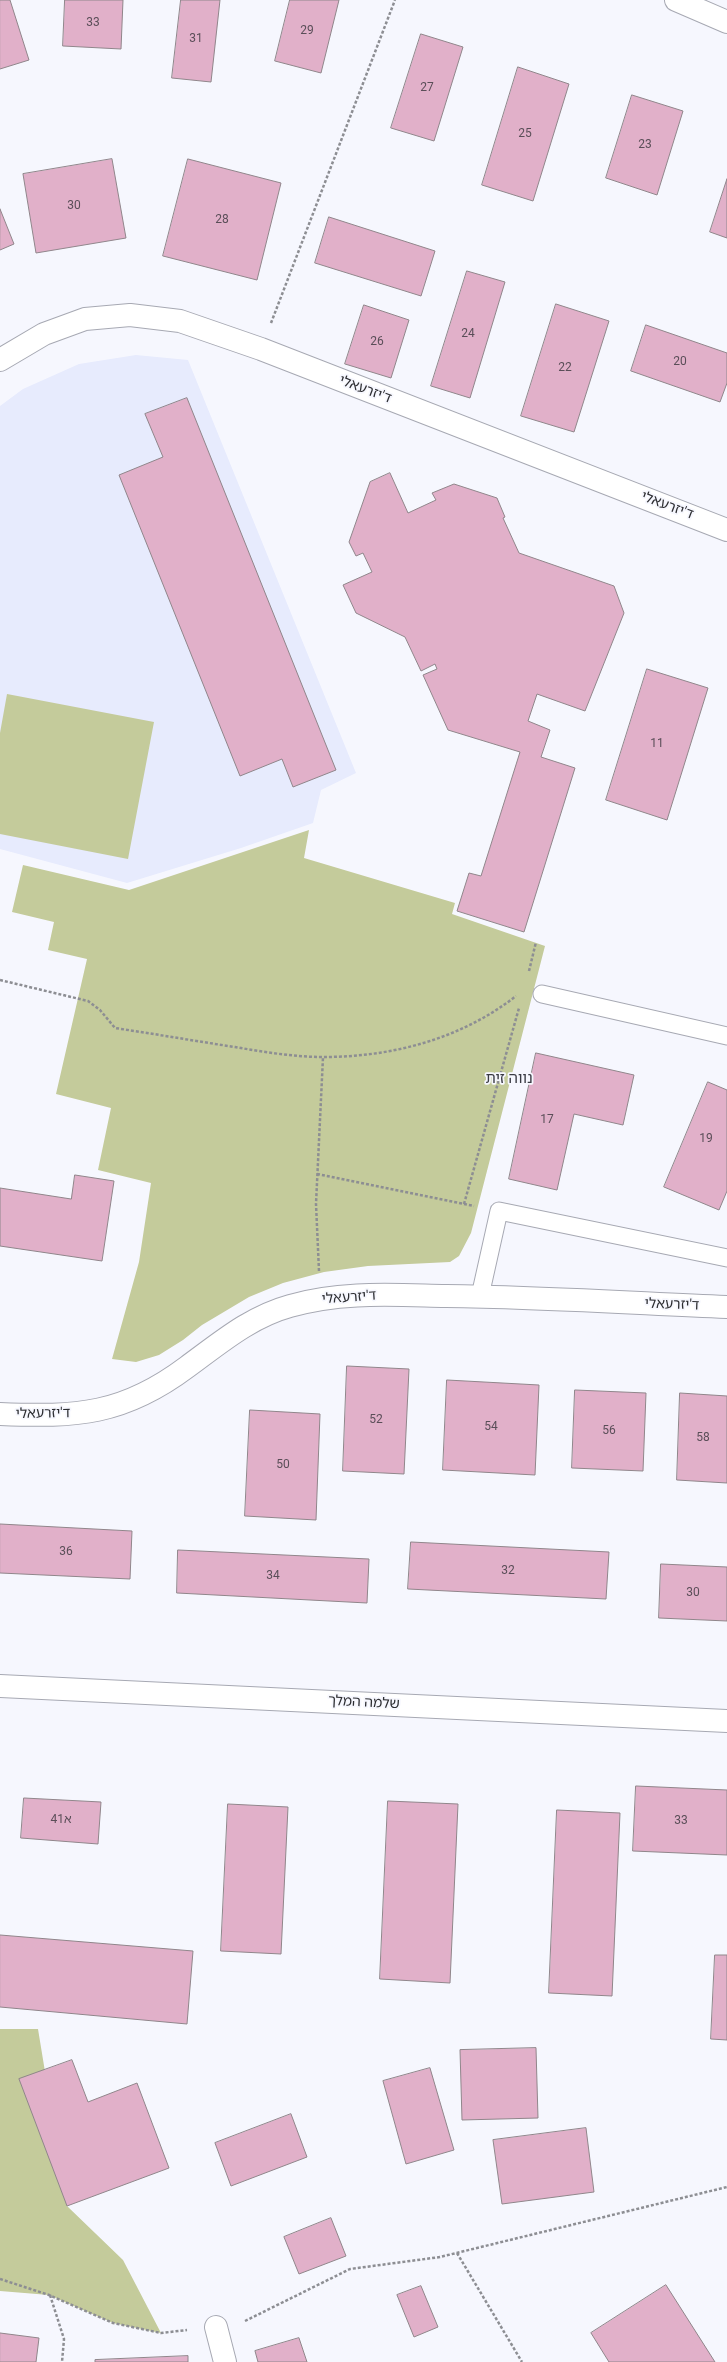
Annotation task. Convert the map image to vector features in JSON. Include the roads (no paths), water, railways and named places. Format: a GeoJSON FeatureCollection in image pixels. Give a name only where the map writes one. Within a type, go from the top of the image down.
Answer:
{"type":"FeatureCollection","features":[{"type":"Feature","properties":{"kind":"street"},"geometry":{"type":"LineString","coordinates":[[676,0],[727,22]]}},
{"type":"Feature","properties":{"kind":"street","name":"ד'יזרעאלי"},"geometry":{"type":"LineString","coordinates":[[0,360],[44,334],[85,319],[130,315],[180,321],[261,349],[727,530]]}},
{"type":"Feature","properties":{"kind":"street","name":"ד'יזרעאלי"},"geometry":{"type":"LineString","coordinates":[[0,1414],[46,1416],[88,1413],[118,1406],[151,1391],[186,1368],[223,1338],[261,1316],[320,1299],[361,1295],[480,1296],[727,1307]]}},
{"type":"Feature","properties":{"kind":"street","name":"שלמה המלך"},"geometry":{"type":"LineString","coordinates":[[0,1686],[727,1721]]}},
{"type":"Feature","properties":{"kind":"street"},"geometry":{"type":"LineString","coordinates":[[216,2327],[226,2362]]}},
{"type":"Feature","properties":{"kind":"lane"},"geometry":{"type":"LineString","coordinates":[[542,994],[727,1036]]}},
{"type":"Feature","properties":{"kind":"lane"},"geometry":{"type":"LineString","coordinates":[[480,1296],[499,1211],[727,1258]]}},
{"type":"Feature","properties":{"kind":"district","name":"נווה זית"},"geometry":{"type":"Point","coordinates":[509,1079]}}]}
